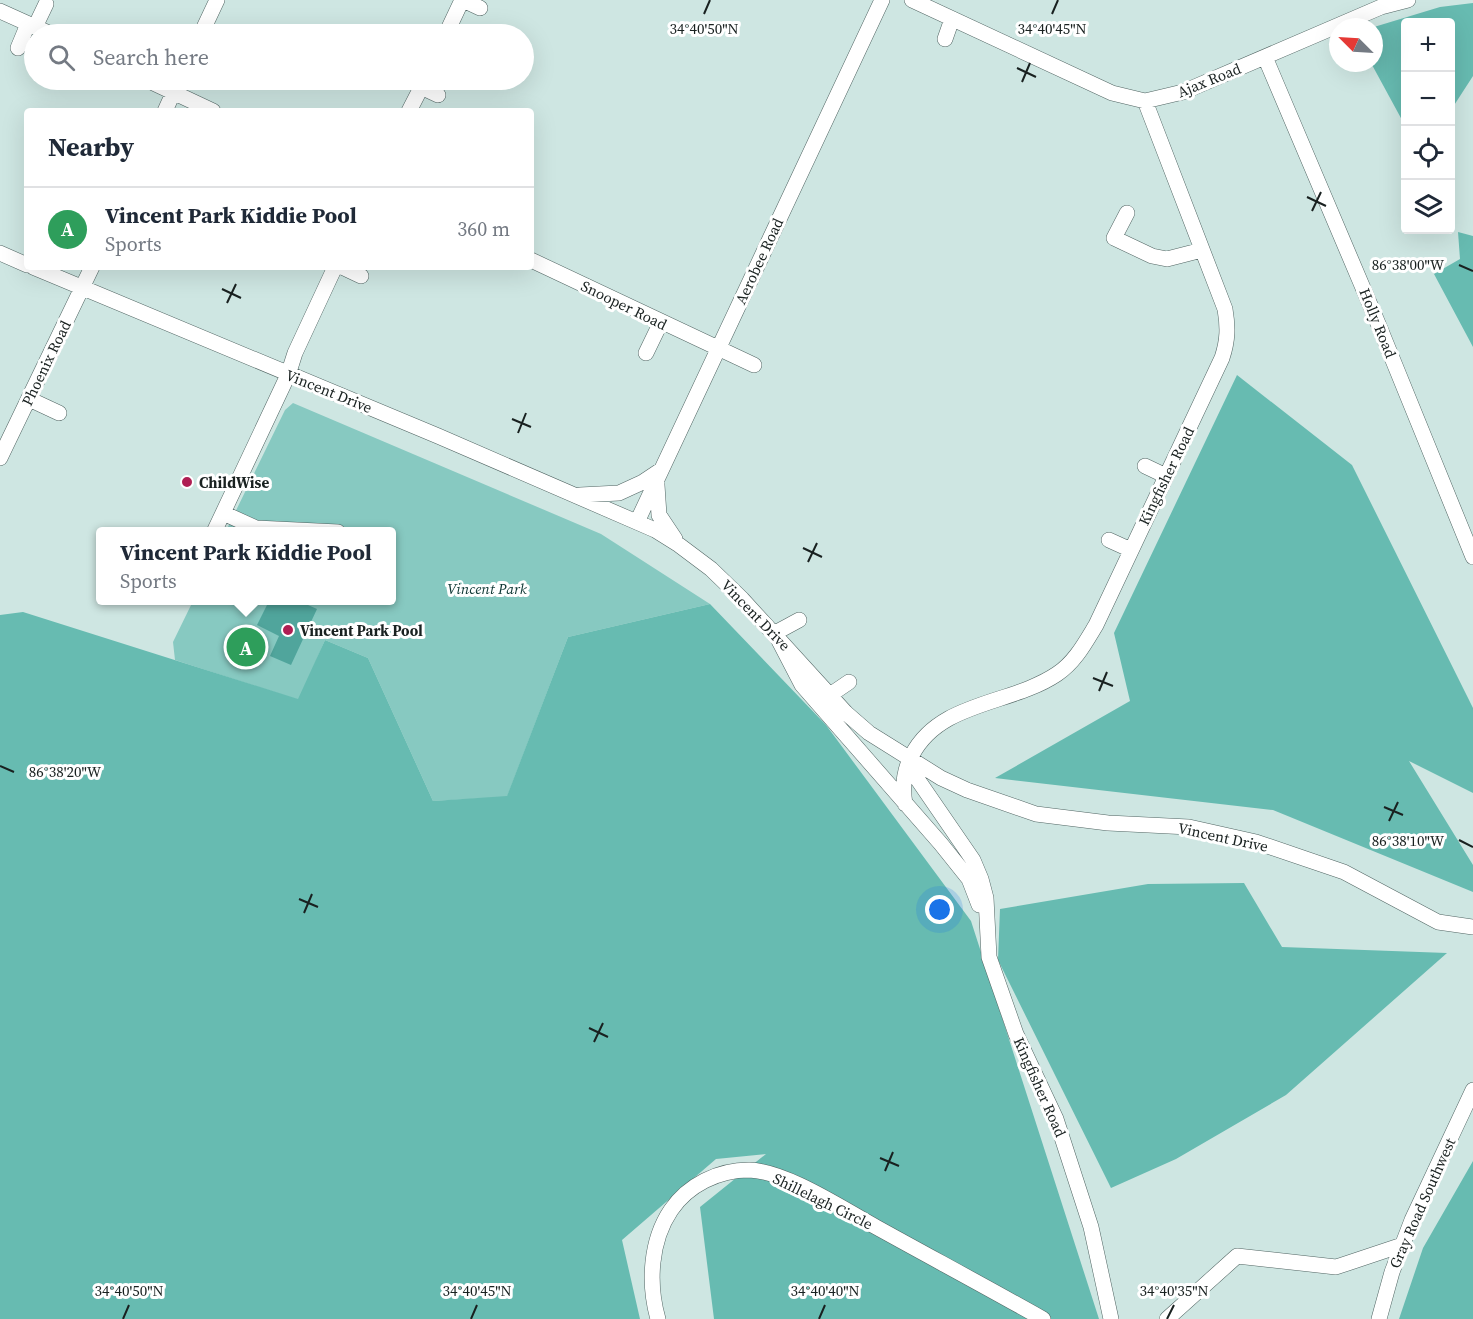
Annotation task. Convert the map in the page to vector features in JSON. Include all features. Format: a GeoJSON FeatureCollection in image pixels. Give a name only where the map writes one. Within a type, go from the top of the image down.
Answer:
{"type":"FeatureCollection","features":[{"type":"Feature","properties":{"kind":"street"},"geometry":{"type":"LineString","coordinates":[[206,24],[217,0]]}},
{"type":"Feature","properties":{"kind":"street"},"geometry":{"type":"LineString","coordinates":[[451,24],[462,0],[480,8]]}},
{"type":"Feature","properties":{"kind":"street","name":"Aerobee Road"},"geometry":{"type":"LineString","coordinates":[[637,522],[882,0]]}},
{"type":"Feature","properties":{"kind":"street","name":"Ajax Road"},"geometry":{"type":"LineString","coordinates":[[912,0],[1112,93],[1144,101],[1183,92],[1382,7],[1408,0]]}},
{"type":"Feature","properties":{"kind":"street"},"geometry":{"type":"LineString","coordinates":[[1357,0],[1360,16]]}},
{"type":"Feature","properties":{"kind":"street"},"geometry":{"type":"LineString","coordinates":[[33,24],[46,4]]}},
{"type":"Feature","properties":{"kind":"street"},"geometry":{"type":"LineString","coordinates":[[0,11],[30,24]]}},
{"type":"Feature","properties":{"kind":"street"},"geometry":{"type":"LineString","coordinates":[[945,39],[952,19]]}},
{"type":"Feature","properties":{"kind":"street"},"geometry":{"type":"LineString","coordinates":[[18,48],[24,38]]}},
{"type":"Feature","properties":{"kind":"street","name":"Holly Road"},"geometry":{"type":"LineString","coordinates":[[1265,57],[1377,321],[1473,557]]}},
{"type":"Feature","properties":{"kind":"street"},"geometry":{"type":"LineString","coordinates":[[166,108],[174,90]]}},
{"type":"Feature","properties":{"kind":"street"},"geometry":{"type":"LineString","coordinates":[[182,90],[209,108]]}},
{"type":"Feature","properties":{"kind":"street"},"geometry":{"type":"LineString","coordinates":[[410,108],[420,90]]}},
{"type":"Feature","properties":{"kind":"street"},"geometry":{"type":"LineString","coordinates":[[432,90],[438,95]]}},
{"type":"Feature","properties":{"kind":"street","name":"Kingfisher Road"},"geometry":{"type":"LineString","coordinates":[[905,804],[904,777],[909,760],[919,741],[948,718],[1036,685],[1057,674],[1078,655],[1096,625],[1227,344],[1228,329],[1225,309],[1144,101]]}},
{"type":"Feature","properties":{"kind":"street"},"geometry":{"type":"LineString","coordinates":[[1127,213],[1114,238],[1152,256],[1167,259],[1202,250]]}},
{"type":"Feature","properties":{"kind":"street"},"geometry":{"type":"LineString","coordinates":[[0,253],[24,263]]}},
{"type":"Feature","properties":{"kind":"street","name":"Snooper Road"},"geometry":{"type":"LineString","coordinates":[[534,261],[754,366]]}},
{"type":"Feature","properties":{"kind":"street","name":"Vincent Drive"},"geometry":{"type":"LineString","coordinates":[[40,270],[655,530],[711,570],[775,633],[846,713],[869,733],[941,778],[1036,814],[1108,823],[1189,827],[1257,842],[1344,872],[1438,922],[1473,927]]}},
{"type":"Feature","properties":{"kind":"street","name":"Phoenix Road"},"geometry":{"type":"LineString","coordinates":[[0,458],[90,270]]}},
{"type":"Feature","properties":{"kind":"street"},"geometry":{"type":"LineString","coordinates":[[216,527],[288,375],[295,353],[334,270]]}},
{"type":"Feature","properties":{"kind":"street"},"geometry":{"type":"LineString","coordinates":[[348,270],[361,276]]}},
{"type":"Feature","properties":{"kind":"street"},"geometry":{"type":"LineString","coordinates":[[646,353],[661,322]]}},
{"type":"Feature","properties":{"kind":"street"},"geometry":{"type":"LineString","coordinates":[[29,399],[59,413]]}},
{"type":"Feature","properties":{"kind":"street"},"geometry":{"type":"LineString","coordinates":[[1145,466],[1166,476]]}},
{"type":"Feature","properties":{"kind":"street"},"geometry":{"type":"LineString","coordinates":[[576,495],[619,493],[643,482],[661,470]]}},
{"type":"Feature","properties":{"kind":"street"},"geometry":{"type":"LineString","coordinates":[[661,470],[656,489],[659,515],[679,545]]}},
{"type":"Feature","properties":{"kind":"street"},"geometry":{"type":"LineString","coordinates":[[223,513],[254,527]]}},
{"type":"Feature","properties":{"kind":"street"},"geometry":{"type":"LineString","coordinates":[[1109,540],[1131,550]]}},
{"type":"Feature","properties":{"kind":"street"},"geometry":{"type":"LineString","coordinates":[[775,633],[799,620]]}},
{"type":"Feature","properties":{"kind":"street","name":"Kingfisher Road"},"geometry":{"type":"LineString","coordinates":[[775,633],[802,685],[969,879],[987,924]]}},
{"type":"Feature","properties":{"kind":"street"},"geometry":{"type":"LineString","coordinates":[[830,695],[849,682]]}},
{"type":"Feature","properties":{"kind":"street","name":"Kingfisher Road"},"geometry":{"type":"LineString","coordinates":[[909,760],[918,780],[973,860],[981,879],[986,898],[989,957],[1016,1034],[1056,1119],[1091,1227],[1111,1319]]}},
{"type":"Feature","properties":{"kind":"street","name":"Gray Road Southwest"},"geometry":{"type":"LineString","coordinates":[[1379,1319],[1392,1272],[1412,1220],[1473,1090]]}},
{"type":"Feature","properties":{"kind":"street","name":"Shillelagh Circle"},"geometry":{"type":"LineString","coordinates":[[658,1319],[653,1300],[652,1266],[658,1237],[668,1215],[681,1196],[697,1184],[716,1176],[749,1170],[780,1176],[1043,1319]]}},
{"type":"Feature","properties":{"kind":"street"},"geometry":{"type":"LineString","coordinates":[[1167,1319],[1237,1256],[1336,1267],[1402,1245]]}},
{"type":"Feature","properties":{"kind":"green space","name":"Vincent Park"},"geometry":{"type":"Polygon","coordinates":[[[293,403],[601,534],[710,604],[568,637],[507,797],[433,801],[368,658],[325,640],[299,700],[175,660],[173,642],[191,605],[396,605],[396,527],[228,527],[285,410],[293,403]]]}},
{"type":"Feature","properties":{"kind":"shaded area"},"geometry":{"type":"Polygon","coordinates":[[[1473,3],[1473,76],[1455,104],[1455,18],[1404,18],[1440,7],[1473,3]]]}},
{"type":"Feature","properties":{"kind":"shaded area"},"geometry":{"type":"Polygon","coordinates":[[[1401,19],[1401,118],[1376,72],[1383,72],[1383,24],[1401,19]]]}},
{"type":"Feature","properties":{"kind":"shaded area"},"geometry":{"type":"Polygon","coordinates":[[[1458,232],[1473,236],[1473,347],[1434,274],[1460,259],[1458,232]]]}},
{"type":"Feature","properties":{"kind":"shaded area"},"geometry":{"type":"Polygon","coordinates":[[[1237,375],[1352,465],[1473,708],[1473,793],[1409,761],[1473,865],[1473,892],[1273,810],[995,778],[1130,701],[1114,633],[1237,375]]]}},
{"type":"Feature","properties":{"kind":"shaded area"},"geometry":{"type":"Polygon","coordinates":[[[710,604],[826,725],[971,921],[1099,1319],[714,1319],[700,1207],[766,1154],[716,1159],[622,1240],[640,1319],[0,1319],[0,615],[23,612],[298,699],[325,640],[368,658],[433,801],[507,796],[568,637],[710,604]]]}},
{"type":"Feature","properties":{"kind":"shaded area","name":"Vincent Park Pool"},"geometry":{"type":"Polygon","coordinates":[[[267,605],[308,605],[317,609],[291,665],[270,656],[279,636],[257,625],[267,605]]]}},
{"type":"Feature","properties":{"kind":"shaded area"},"geometry":{"type":"Polygon","coordinates":[[[243,639],[251,642],[254,653],[252,656],[248,656],[241,650],[243,639]]]}},
{"type":"Feature","properties":{"kind":"shaded area"},"geometry":{"type":"Polygon","coordinates":[[[1244,883],[1282,947],[1447,953],[1286,1095],[1176,1159],[1111,1188],[998,960],[1000,909],[1148,884],[1244,883]]]}},
{"type":"Feature","properties":{"kind":"shaded area"},"geometry":{"type":"Polygon","coordinates":[[[1473,1161],[1473,1319],[1399,1319],[1423,1248],[1473,1161]]]}},
{"type":"Feature","properties":{"kind":"place","name":"ChildWise"},"geometry":{"type":"Point","coordinates":[187,482]}},
{"type":"Feature","properties":{"kind":"place","name":"Vincent Park Pool"},"geometry":{"type":"Point","coordinates":[288,630]}},
{"type":"Feature","properties":{"kind":"place","name":"Vincent Park Kiddie Pool"},"geometry":{"type":"Point","coordinates":[246,647]}}]}
